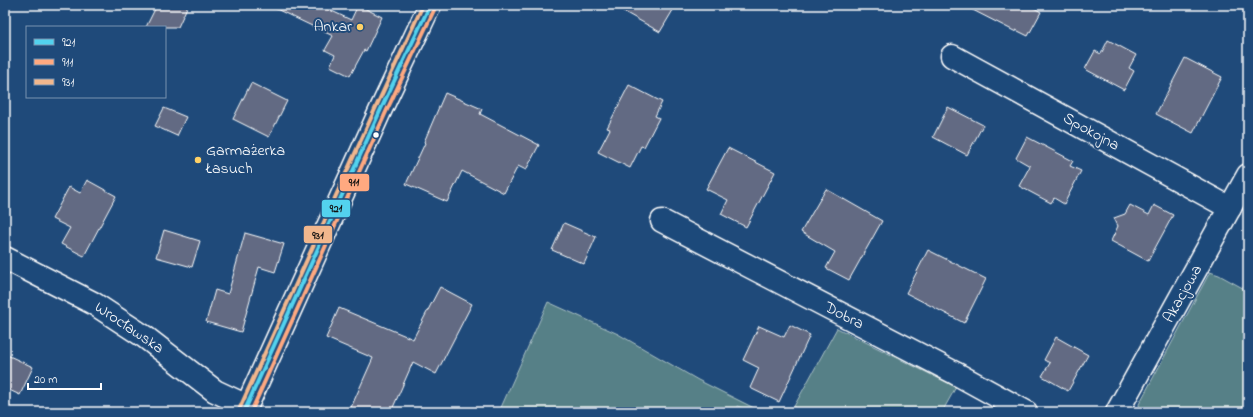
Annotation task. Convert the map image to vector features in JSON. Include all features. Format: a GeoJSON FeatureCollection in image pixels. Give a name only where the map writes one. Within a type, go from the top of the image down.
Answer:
{"type":"FeatureCollection","features":[{"type":"Feature","properties":{"kind":"street","name":"Wrocławska"},"geometry":{"type":"LineString","coordinates":[[5,258],[93,303],[145,337],[215,390],[245,409],[387,95],[424,7]]}},
{"type":"Feature","properties":{"kind":"street","name":"Spokojna"},"geometry":{"type":"LineString","coordinates":[[952,56],[1230,208]]}},
{"type":"Feature","properties":{"kind":"street","name":"Akacjowa"},"geometry":{"type":"LineString","coordinates":[[1117,412],[1248,175]]}},
{"type":"Feature","properties":{"kind":"street","name":"Dobra"},"geometry":{"type":"LineString","coordinates":[[662,221],[955,373],[1026,412]]}},
{"type":"Feature","properties":{"kind":"green space"},"geometry":{"type":"Polygon","coordinates":[[[1210,272],[1219,275],[1248,291],[1248,412],[1140,412],[1139,404],[1210,272]]]}},
{"type":"Feature","properties":{"kind":"green space"},"geometry":{"type":"Polygon","coordinates":[[[548,302],[618,334],[698,380],[762,412],[751,412],[737,406],[734,412],[499,412],[548,302]]]}},
{"type":"Feature","properties":{"kind":"green space"},"geometry":{"type":"Polygon","coordinates":[[[837,328],[956,387],[942,412],[791,412],[837,328]]]}},
{"type":"Feature","properties":{"kind":"building"},"geometry":{"type":"Polygon","coordinates":[[[157,5],[188,5],[178,27],[146,26],[157,5]]]}},
{"type":"Feature","properties":{"kind":"building"},"geometry":{"type":"Polygon","coordinates":[[[268,5],[319,5],[351,20],[358,5],[382,17],[366,51],[364,50],[350,76],[330,66],[335,55],[325,50],[333,36],[268,5]]]}},
{"type":"Feature","properties":{"kind":"building"},"geometry":{"type":"Polygon","coordinates":[[[612,5],[676,5],[660,32],[612,5]]]}},
{"type":"Feature","properties":{"kind":"building"},"geometry":{"type":"Polygon","coordinates":[[[963,5],[1029,5],[1041,12],[1028,36],[1016,30],[1016,32],[963,5]]]}},
{"type":"Feature","properties":{"kind":"building"},"geometry":{"type":"Polygon","coordinates":[[[1108,40],[1136,55],[1129,68],[1134,71],[1124,90],[1085,69],[1095,51],[1101,54],[1108,40]]]}},
{"type":"Feature","properties":{"kind":"building"},"geometry":{"type":"Polygon","coordinates":[[[1185,58],[1222,77],[1193,133],[1156,114],[1185,58]]]}},
{"type":"Feature","properties":{"kind":"building"},"geometry":{"type":"Polygon","coordinates":[[[251,83],[287,101],[269,137],[233,119],[251,83]]]}},
{"type":"Feature","properties":{"kind":"building"},"geometry":{"type":"Polygon","coordinates":[[[629,85],[662,102],[655,116],[659,118],[644,147],[641,146],[630,168],[598,152],[610,129],[607,128],[629,85]]]}},
{"type":"Feature","properties":{"kind":"building"},"geometry":{"type":"Polygon","coordinates":[[[445,93],[482,109],[480,114],[539,145],[526,170],[518,166],[504,193],[462,171],[447,202],[406,184],[425,143],[424,142],[445,93]]]}},
{"type":"Feature","properties":{"kind":"building"},"geometry":{"type":"Polygon","coordinates":[[[948,107],[983,125],[967,155],[933,137],[948,107]]]}},
{"type":"Feature","properties":{"kind":"building"},"geometry":{"type":"Polygon","coordinates":[[[164,108],[186,117],[177,136],[155,126],[164,108]]]}},
{"type":"Feature","properties":{"kind":"building"},"geometry":{"type":"Polygon","coordinates":[[[1027,137],[1073,161],[1070,166],[1081,171],[1064,204],[1054,198],[1051,203],[1019,186],[1030,166],[1016,158],[1027,137]]]}},
{"type":"Feature","properties":{"kind":"building"},"geometry":{"type":"Polygon","coordinates":[[[728,148],[775,172],[746,227],[721,214],[728,200],[706,189],[728,148]]]}},
{"type":"Feature","properties":{"kind":"building"},"geometry":{"type":"Polygon","coordinates":[[[87,180],[116,196],[84,256],[61,244],[70,228],[52,219],[69,187],[80,193],[87,180]]]}},
{"type":"Feature","properties":{"kind":"building"},"geometry":{"type":"Polygon","coordinates":[[[826,189],[882,221],[849,280],[826,268],[835,252],[801,232],[826,189]]]}},
{"type":"Feature","properties":{"kind":"building"},"geometry":{"type":"Polygon","coordinates":[[[1130,205],[1149,215],[1154,205],[1173,215],[1148,261],[1111,241],[1118,226],[1114,218],[1125,214],[1130,205]]]}},
{"type":"Feature","properties":{"kind":"building"},"geometry":{"type":"Polygon","coordinates":[[[564,223],[596,237],[584,264],[552,250],[564,223]]]}},
{"type":"Feature","properties":{"kind":"building"},"geometry":{"type":"Polygon","coordinates":[[[164,230],[200,241],[192,267],[156,257],[164,230]]]}},
{"type":"Feature","properties":{"kind":"building"},"geometry":{"type":"Polygon","coordinates":[[[245,233],[284,244],[275,272],[259,267],[241,332],[206,322],[215,290],[228,294],[245,233]]]}},
{"type":"Feature","properties":{"kind":"building"},"geometry":{"type":"Polygon","coordinates":[[[928,250],[986,279],[964,323],[906,293],[928,250]]]}},
{"type":"Feature","properties":{"kind":"building"},"geometry":{"type":"Polygon","coordinates":[[[440,287],[472,304],[436,374],[413,362],[391,412],[349,412],[373,358],[326,338],[339,308],[413,339],[440,287]]]}},
{"type":"Feature","properties":{"kind":"building"},"geometry":{"type":"Polygon","coordinates":[[[790,325],[810,335],[779,402],[750,388],[759,368],[743,360],[759,326],[784,337],[790,325]]]}},
{"type":"Feature","properties":{"kind":"building"},"geometry":{"type":"Polygon","coordinates":[[[1056,337],[1088,355],[1068,391],[1042,376],[1050,363],[1044,360],[1056,337]]]}},
{"type":"Feature","properties":{"kind":"building"},"geometry":{"type":"Polygon","coordinates":[[[5,354],[33,367],[20,395],[5,388],[5,354]]]}},
{"type":"Feature","properties":{"kind":"transit line","name":"931"},"geometry":{"type":"LineString","coordinates":[[239,410],[423,5]]}},
{"type":"Feature","properties":{"kind":"transit line","name":"921"},"geometry":{"type":"LineString","coordinates":[[244,412],[381,109],[430,5]]}},
{"type":"Feature","properties":{"kind":"transit line","name":"911"},"geometry":{"type":"LineString","coordinates":[[251,412],[386,112],[435,8]]}},
{"type":"Feature","properties":{"kind":"place","name":"Ankar"},"geometry":{"type":"Point","coordinates":[360,27]}},
{"type":"Feature","properties":{"kind":"place","name":"Garmażerka Łasuch"},"geometry":{"type":"Point","coordinates":[198,160]}}]}
